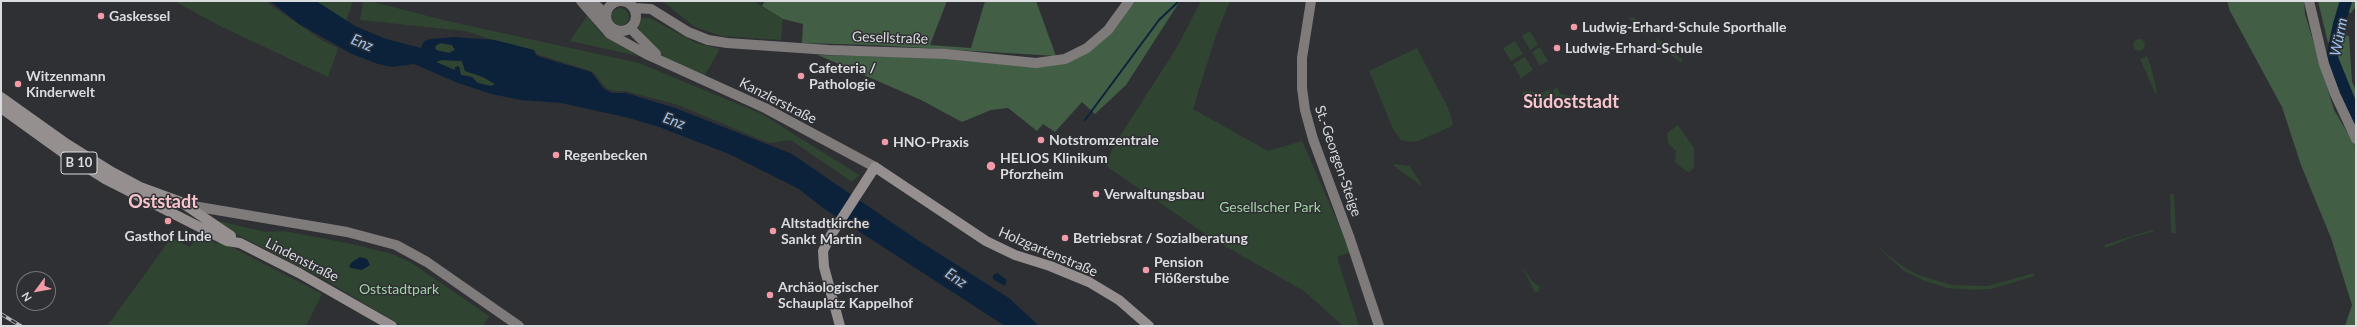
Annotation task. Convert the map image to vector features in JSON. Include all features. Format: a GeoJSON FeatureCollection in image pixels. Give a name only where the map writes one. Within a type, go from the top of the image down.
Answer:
{"type":"FeatureCollection","features":[{"type":"Feature","properties":{"kind":"main road","name":"Kanzlerstraße"},"geometry":{"type":"LineString","coordinates":[[581,1],[610,34],[633,45],[646,54],[765,108],[875,167]]}},
{"type":"Feature","properties":{"kind":"main road"},"geometry":{"type":"LineString","coordinates":[[591,1],[606,14],[609,25],[613,29],[624,30],[630,28],[636,19],[634,8],[627,2],[613,4],[602,1]]}},
{"type":"Feature","properties":{"kind":"main road","name":"Gesellstraße"},"geometry":{"type":"LineString","coordinates":[[634,8],[651,9],[688,32],[708,40],[727,43],[829,50],[946,54],[1036,63],[1065,59],[1088,48],[1108,30],[1128,1]]}},
{"type":"Feature","properties":{"kind":"main road","name":"St.-Georgen-Steige"},"geometry":{"type":"LineString","coordinates":[[1311,1],[1303,52],[1302,88],[1305,110],[1310,132],[1350,239],[1379,326]]}},
{"type":"Feature","properties":{"kind":"main road"},"geometry":{"type":"LineString","coordinates":[[2309,1],[2324,64],[2335,94],[2356,139]]}},
{"type":"Feature","properties":{"kind":"main road"},"geometry":{"type":"LineString","coordinates":[[606,14],[613,4]]}},
{"type":"Feature","properties":{"kind":"main road","name":"Kanzlerstraße"},"geometry":{"type":"LineString","coordinates":[[630,28],[649,49],[666,63]]}},
{"type":"Feature","properties":{"kind":"main road","name":"B 10"},"geometry":{"type":"LineString","coordinates":[[1,97],[67,144],[112,172],[140,187],[187,206]]}},
{"type":"Feature","properties":{"kind":"main road","name":"B 10"},"geometry":{"type":"LineString","coordinates":[[1,108],[89,169],[163,209]]}},
{"type":"Feature","properties":{"kind":"main road"},"geometry":{"type":"LineString","coordinates":[[840,326],[822,258],[824,248],[875,167]]}},
{"type":"Feature","properties":{"kind":"main road","name":"Holzgartenstraße"},"geometry":{"type":"LineString","coordinates":[[875,167],[986,241],[1015,255],[1050,266],[1089,282],[1119,300],[1149,326]]}},
{"type":"Feature","properties":{"kind":"main road"},"geometry":{"type":"LineString","coordinates":[[163,209],[179,209],[187,206]]}},
{"type":"Feature","properties":{"kind":"main road","name":"Lindenstraße"},"geometry":{"type":"LineString","coordinates":[[187,206],[240,244],[332,291],[392,326]]}},
{"type":"Feature","properties":{"kind":"main road","name":"Lindenstraße"},"geometry":{"type":"LineString","coordinates":[[163,209],[201,217]]}},
{"type":"Feature","properties":{"kind":"main road"},"geometry":{"type":"LineString","coordinates":[[201,217],[347,232],[396,245],[427,262],[519,326]]}},
{"type":"Feature","properties":{"kind":"green space"},"geometry":{"type":"Polygon","coordinates":[[[174,1],[265,1],[323,41],[338,48],[328,77],[220,26],[174,1]]]}},
{"type":"Feature","properties":{"kind":"green space"},"geometry":{"type":"Polygon","coordinates":[[[316,1],[353,1],[346,21],[316,1]]]}},
{"type":"Feature","properties":{"kind":"green space"},"geometry":{"type":"Polygon","coordinates":[[[363,1],[370,1],[443,20],[639,63],[762,114],[859,175],[852,182],[791,140],[769,143],[678,105],[625,91],[614,91],[606,88],[593,72],[465,31],[360,20],[363,1]]]}},
{"type":"Feature","properties":{"kind":"green space"},"geometry":{"type":"Polygon","coordinates":[[[662,1],[753,1],[783,19],[781,40],[722,36],[695,27],[662,1]]]}},
{"type":"Feature","properties":{"kind":"green space"},"geometry":{"type":"Polygon","coordinates":[[[765,1],[947,1],[930,45],[971,48],[985,1],[1036,1],[1056,56],[874,45],[802,43],[803,24],[783,19],[762,6],[765,1]]]}},
{"type":"Feature","properties":{"kind":"green space"},"geometry":{"type":"Polygon","coordinates":[[[1131,1],[1180,1],[1126,85],[1095,114],[1082,102],[1055,132],[1043,124],[1037,131],[1008,108],[991,110],[962,122],[921,100],[818,55],[1070,61],[1131,1]]]}},
{"type":"Feature","properties":{"kind":"green space","name":"Gesellscher Park"},"geometry":{"type":"Polygon","coordinates":[[[1201,1],[1230,1],[1215,38],[1193,109],[1268,151],[1302,141],[1351,252],[1337,257],[1359,326],[1343,326],[1304,291],[1214,240],[1106,166],[1113,147],[1177,47],[1201,1]]]}},
{"type":"Feature","properties":{"kind":"green space"},"geometry":{"type":"Polygon","coordinates":[[[2227,1],[2304,1],[2305,14],[2334,110],[2356,147],[2356,326],[2345,326],[2352,305],[2331,238],[2301,165],[2282,107],[2230,11],[2227,1]]]}},
{"type":"Feature","properties":{"kind":"green space"},"geometry":{"type":"Polygon","coordinates":[[[2318,1],[2356,1],[2356,6],[2351,13],[2340,12],[2331,41],[2328,43],[2318,1]]]}},
{"type":"Feature","properties":{"kind":"green space"},"geometry":{"type":"Polygon","coordinates":[[[620,8],[626,11],[629,17],[626,23],[620,26],[614,23],[611,17],[614,11],[620,8]]]}},
{"type":"Feature","properties":{"kind":"green space"},"geometry":{"type":"Polygon","coordinates":[[[587,16],[602,34],[638,56],[570,41],[587,16]]]}},
{"type":"Feature","properties":{"kind":"green space"},"geometry":{"type":"Polygon","coordinates":[[[1633,17],[1652,33],[1647,35],[1629,19],[1633,17]]]}},
{"type":"Feature","properties":{"kind":"green space"},"geometry":{"type":"Polygon","coordinates":[[[642,18],[650,18],[696,43],[720,49],[703,78],[667,59],[650,45],[639,29],[637,23],[642,18]]]}},
{"type":"Feature","properties":{"kind":"green space"},"geometry":{"type":"Polygon","coordinates":[[[1530,31],[1538,45],[1530,50],[1522,36],[1530,31]]]}},
{"type":"Feature","properties":{"kind":"green space"},"geometry":{"type":"Polygon","coordinates":[[[2338,34],[2349,36],[2352,82],[2356,90],[2356,112],[2338,70],[2335,55],[2338,34]]]}},
{"type":"Feature","properties":{"kind":"green space"},"geometry":{"type":"Polygon","coordinates":[[[1657,38],[1683,60],[1681,63],[1656,43],[1657,38]]]}},
{"type":"Feature","properties":{"kind":"green space"},"geometry":{"type":"Polygon","coordinates":[[[2137,39],[2141,39],[2145,45],[2141,51],[2137,51],[2133,47],[2133,43],[2137,39]]]}},
{"type":"Feature","properties":{"kind":"green space"},"geometry":{"type":"Polygon","coordinates":[[[1515,41],[1523,54],[1511,61],[1503,48],[1515,41]]]}},
{"type":"Feature","properties":{"kind":"green space"},"geometry":{"type":"Polygon","coordinates":[[[440,43],[452,45],[455,50],[449,53],[441,52],[433,48],[440,43]]]}},
{"type":"Feature","properties":{"kind":"green space"},"geometry":{"type":"Polygon","coordinates":[[[1540,47],[1548,61],[1540,66],[1532,52],[1540,47]]]}},
{"type":"Feature","properties":{"kind":"green space"},"geometry":{"type":"Polygon","coordinates":[[[1417,48],[1448,108],[1453,124],[1450,127],[1418,141],[1409,142],[1401,140],[1393,129],[1369,71],[1417,48]]]}},
{"type":"Feature","properties":{"kind":"green space"},"geometry":{"type":"Polygon","coordinates":[[[2147,56],[2157,92],[2155,93],[2140,59],[2147,56]]]}},
{"type":"Feature","properties":{"kind":"green space"},"geometry":{"type":"Polygon","coordinates":[[[1525,57],[1533,70],[1521,78],[1513,64],[1525,57]]]}},
{"type":"Feature","properties":{"kind":"green space"},"geometry":{"type":"Polygon","coordinates":[[[436,61],[462,61],[464,67],[495,84],[491,86],[477,83],[469,76],[460,75],[460,68],[455,70],[441,66],[436,61]]]}},
{"type":"Feature","properties":{"kind":"green space"},"geometry":{"type":"Polygon","coordinates":[[[1557,87],[1560,94],[1586,99],[1555,98],[1553,90],[1557,87]]]}},
{"type":"Feature","properties":{"kind":"green space"},"geometry":{"type":"Polygon","coordinates":[[[1550,90],[1549,102],[1525,98],[1521,93],[1526,91],[1540,93],[1550,90]]]}},
{"type":"Feature","properties":{"kind":"green space"},"geometry":{"type":"Polygon","coordinates":[[[1678,125],[1694,148],[1694,167],[1690,172],[1686,171],[1675,162],[1676,151],[1668,143],[1667,133],[1678,125]]]}},
{"type":"Feature","properties":{"kind":"green space"},"geometry":{"type":"Polygon","coordinates":[[[1394,164],[1410,166],[1423,187],[1394,166],[1394,164]]]}},
{"type":"Feature","properties":{"kind":"green space"},"geometry":{"type":"Polygon","coordinates":[[[2170,194],[2174,194],[2176,233],[2171,233],[2170,194]]]}},
{"type":"Feature","properties":{"kind":"green space","name":"Oststadtpark"},"geometry":{"type":"Polygon","coordinates":[[[218,221],[266,232],[284,231],[352,244],[392,254],[410,262],[489,316],[483,326],[402,326],[327,281],[234,233],[218,221]]]}},
{"type":"Feature","properties":{"kind":"green space"},"geometry":{"type":"Polygon","coordinates":[[[2151,230],[2155,231],[2133,237],[2106,248],[2104,245],[2151,230]]]}},
{"type":"Feature","properties":{"kind":"green space"},"geometry":{"type":"Polygon","coordinates":[[[198,234],[218,244],[220,241],[322,294],[306,326],[107,326],[171,238],[190,247],[198,234]]]}},
{"type":"Feature","properties":{"kind":"green space"},"geometry":{"type":"Polygon","coordinates":[[[1872,242],[1898,263],[1916,274],[1951,285],[1988,286],[2034,273],[2035,276],[1991,289],[1974,290],[1947,288],[1925,281],[1904,271],[1872,242]]]}},
{"type":"Feature","properties":{"kind":"green space"},"geometry":{"type":"Polygon","coordinates":[[[1522,266],[1533,282],[1540,287],[1539,291],[1535,293],[1522,266]]]}},
{"type":"Feature","properties":{"kind":"water","name":"Enz"},"geometry":{"type":"Polygon","coordinates":[[[270,1],[316,1],[355,26],[386,39],[421,48],[424,41],[430,39],[455,37],[495,40],[534,50],[537,56],[591,72],[604,89],[612,93],[626,93],[675,108],[792,154],[916,239],[1009,298],[1039,326],[1005,326],[823,208],[799,189],[729,154],[659,127],[629,118],[561,103],[521,100],[491,94],[458,83],[414,64],[392,67],[378,64],[352,54],[299,24],[270,1]],[[440,43],[435,46],[436,50],[449,53],[455,50],[452,45],[440,43]],[[442,60],[436,62],[455,70],[455,67],[459,66],[461,75],[472,77],[478,83],[491,86],[495,84],[483,77],[465,71],[462,61],[442,60]]]}},
{"type":"Feature","properties":{"kind":"water"},"geometry":{"type":"Polygon","coordinates":[[[360,257],[367,259],[370,265],[362,270],[351,268],[349,266],[352,262],[360,257]]]}},
{"type":"Feature","properties":{"kind":"water"},"geometry":{"type":"Polygon","coordinates":[[[997,273],[1007,280],[1005,286],[993,279],[993,275],[997,273]]]}},
{"type":"Feature","properties":{"kind":"waterway"},"geometry":{"type":"LineString","coordinates":[[1085,120],[1159,20],[1179,1]]}},
{"type":"Feature","properties":{"kind":"waterway","name":"Würm"},"geometry":{"type":"LineString","coordinates":[[2346,1],[2339,24],[2332,58],[2356,117]]}},
{"type":"Feature","properties":{"kind":"railway"},"geometry":{"type":"LineString","coordinates":[[1,314],[21,326]]}},
{"type":"Feature","properties":{"kind":"place","name":"Gaskessel"},"geometry":{"type":"Point","coordinates":[101,16]}},
{"type":"Feature","properties":{"kind":"place","name":"Ludwig-Erhard-Schule Sporthalle"},"geometry":{"type":"Point","coordinates":[1574,27]}},
{"type":"Feature","properties":{"kind":"place","name":"Ludwig-Erhard-Schule"},"geometry":{"type":"Point","coordinates":[1557,48]}},
{"type":"Feature","properties":{"kind":"place","name":"Cafeteria / Pathologie"},"geometry":{"type":"Point","coordinates":[801,76]}},
{"type":"Feature","properties":{"kind":"place","name":"Witzenmann Kinderwelt"},"geometry":{"type":"Point","coordinates":[18,84]}},
{"type":"Feature","properties":{"kind":"place","name":"Notstromzentrale"},"geometry":{"type":"Point","coordinates":[1041,140]}},
{"type":"Feature","properties":{"kind":"place","name":"HNO-Praxis"},"geometry":{"type":"Point","coordinates":[885,142]}},
{"type":"Feature","properties":{"kind":"place","name":"Regenbecken"},"geometry":{"type":"Point","coordinates":[556,155]}},
{"type":"Feature","properties":{"kind":"place","name":"HELIOS Klinikum Pforzheim"},"geometry":{"type":"Point","coordinates":[991,166]}},
{"type":"Feature","properties":{"kind":"place","name":"Verwaltungsbau"},"geometry":{"type":"Point","coordinates":[1096,194]}},
{"type":"Feature","properties":{"kind":"place","name":"Gasthof Linde"},"geometry":{"type":"Point","coordinates":[168,221]}},
{"type":"Feature","properties":{"kind":"place","name":"Altstadtkirche Sankt Martin"},"geometry":{"type":"Point","coordinates":[773,231]}},
{"type":"Feature","properties":{"kind":"place","name":"Betriebsrat / Sozialberatung"},"geometry":{"type":"Point","coordinates":[1065,238]}},
{"type":"Feature","properties":{"kind":"place","name":"Pension Flößerstube"},"geometry":{"type":"Point","coordinates":[1146,270]}},
{"type":"Feature","properties":{"kind":"place","name":"Archäologischer Schauplatz Kappelhof"},"geometry":{"type":"Point","coordinates":[770,295]}},
{"type":"Feature","properties":{"kind":"district","name":"Südoststadt"},"geometry":{"type":"Point","coordinates":[1571,102]}},
{"type":"Feature","properties":{"kind":"district","name":"Oststadt"},"geometry":{"type":"Point","coordinates":[163,202]}}]}
